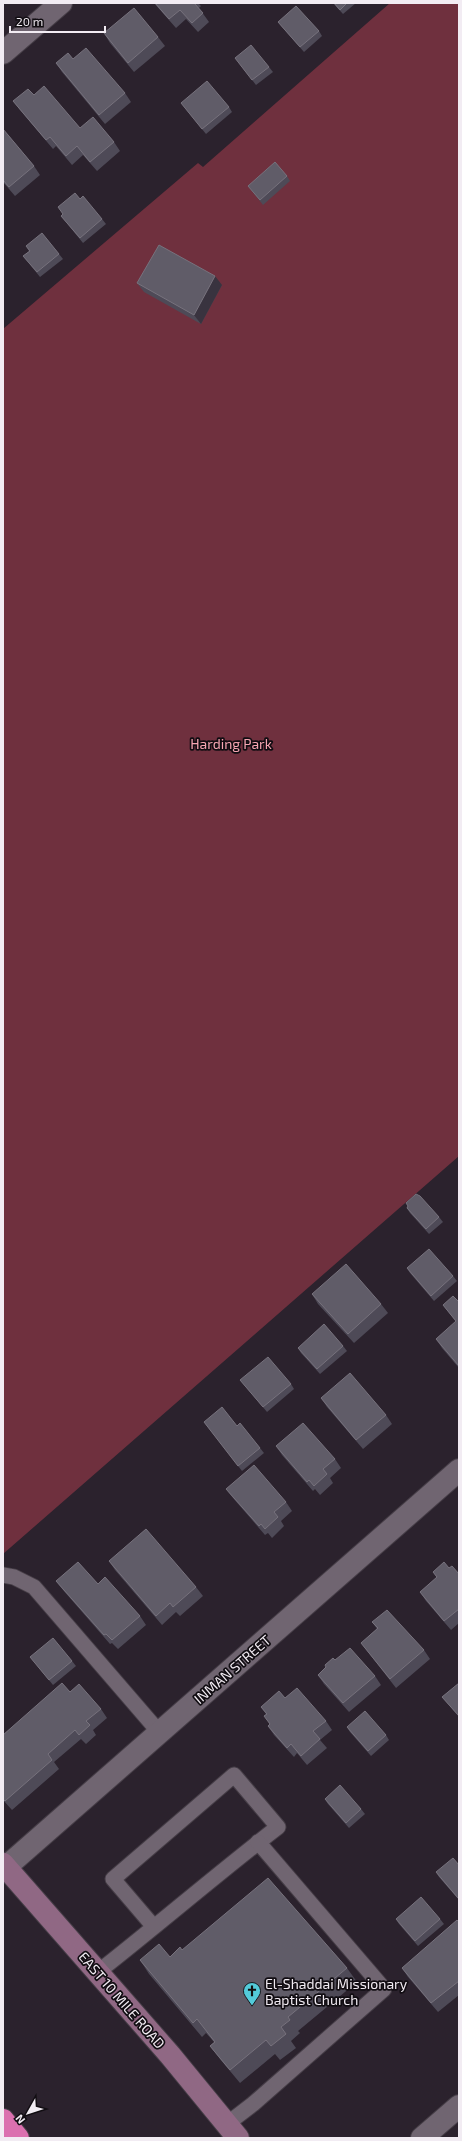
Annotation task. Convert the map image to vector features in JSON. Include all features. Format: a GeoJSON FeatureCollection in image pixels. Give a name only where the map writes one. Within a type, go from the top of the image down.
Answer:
{"type":"FeatureCollection","features":[{"type":"Feature","properties":{"kind":"highway"},"geometry":{"type":"LineString","coordinates":[[3,2120],[18,2138]]}},
{"type":"Feature","properties":{"kind":"main road","name":"EAST 10 MILE ROAD"},"geometry":{"type":"LineString","coordinates":[[4,1866],[98,1972],[233,2131]]}},
{"type":"Feature","properties":{"kind":"street"},"geometry":{"type":"LineString","coordinates":[[3,53],[61,3]]}},
{"type":"Feature","properties":{"kind":"street","name":"INMAN STREET"},"geometry":{"type":"LineString","coordinates":[[4,1866],[459,1470]]}},
{"type":"Feature","properties":{"kind":"street"},"geometry":{"type":"LineString","coordinates":[[422,2138],[459,2106]]}},
{"type":"Feature","properties":{"kind":"lane"},"geometry":{"type":"LineString","coordinates":[[3,1575],[14,1577],[34,1587],[159,1732]]}},
{"type":"Feature","properties":{"kind":"lane"},"geometry":{"type":"LineString","coordinates":[[98,1972],[154,1927],[258,1842],[278,1827],[234,1775],[112,1880],[154,1927]]}},
{"type":"Feature","properties":{"kind":"lane"},"geometry":{"type":"LineString","coordinates":[[233,2131],[253,2104],[384,1989],[258,1842]]}},
{"type":"Feature","properties":{"kind":"green space","name":"Harding Park"},"geometry":{"type":"Polygon","coordinates":[[[390,3],[459,3],[459,1156],[3,1554],[3,329],[198,163],[203,167],[390,3]]]}},
{"type":"Feature","properties":{"kind":"building"},"geometry":{"type":"Polygon","coordinates":[[[155,3],[194,3],[203,13],[192,23],[180,10],[169,19],[155,3]]]}},
{"type":"Feature","properties":{"kind":"building"},"geometry":{"type":"Polygon","coordinates":[[[334,3],[347,3],[340,10],[334,3]]]}},
{"type":"Feature","properties":{"kind":"building"},"geometry":{"type":"Polygon","coordinates":[[[296,6],[319,31],[300,47],[278,22],[296,6]]]}},
{"type":"Feature","properties":{"kind":"building"},"geometry":{"type":"Polygon","coordinates":[[[134,8],[158,37],[128,63],[104,33],[134,8]]]}},
{"type":"Feature","properties":{"kind":"building"},"geometry":{"type":"Polygon","coordinates":[[[251,45],[269,67],[252,80],[235,58],[251,45]]]}},
{"type":"Feature","properties":{"kind":"building"},"geometry":{"type":"Polygon","coordinates":[[[86,48],[125,93],[99,115],[56,63],[68,53],[73,59],[86,48]]]}},
{"type":"Feature","properties":{"kind":"building"},"geometry":{"type":"Polygon","coordinates":[[[207,81],[229,107],[202,129],[181,103],[207,81]]]}},
{"type":"Feature","properties":{"kind":"building"},"geometry":{"type":"Polygon","coordinates":[[[44,86],[80,128],[93,117],[114,142],[90,162],[77,146],[66,156],[50,137],[46,140],[13,101],[28,89],[34,95],[44,86]]]}},
{"type":"Feature","properties":{"kind":"building"},"geometry":{"type":"Polygon","coordinates":[[[3,129],[34,166],[9,187],[3,180],[3,129]]]}},
{"type":"Feature","properties":{"kind":"building"},"geometry":{"type":"Polygon","coordinates":[[[275,162],[287,176],[260,200],[248,186],[275,162]]]}},
{"type":"Feature","properties":{"kind":"building"},"geometry":{"type":"Polygon","coordinates":[[[75,193],[80,199],[83,196],[102,219],[80,238],[61,216],[63,214],[58,207],[75,193]]]}},
{"type":"Feature","properties":{"kind":"building"},"geometry":{"type":"Polygon","coordinates":[[[42,233],[59,254],[37,272],[23,256],[30,251],[26,246],[42,233]]]}},
{"type":"Feature","properties":{"kind":"building"},"geometry":{"type":"Polygon","coordinates":[[[159,245],[215,276],[194,315],[137,283],[159,245]]]}},
{"type":"Feature","properties":{"kind":"building"},"geometry":{"type":"Polygon","coordinates":[[[416,1194],[420,1196],[439,1217],[426,1229],[407,1208],[408,1206],[406,1203],[416,1194]]]}},
{"type":"Feature","properties":{"kind":"building"},"geometry":{"type":"Polygon","coordinates":[[[429,1249],[453,1276],[431,1296],[407,1268],[429,1249]]]}},
{"type":"Feature","properties":{"kind":"building"},"geometry":{"type":"Polygon","coordinates":[[[346,1264],[381,1304],[348,1334],[312,1294],[346,1264]]]}},
{"type":"Feature","properties":{"kind":"building"},"geometry":{"type":"Polygon","coordinates":[[[453,1296],[459,1302],[459,1366],[436,1339],[456,1321],[443,1305],[453,1296]]]}},
{"type":"Feature","properties":{"kind":"building"},"geometry":{"type":"Polygon","coordinates":[[[324,1324],[343,1346],[317,1369],[298,1348],[324,1324]]]}},
{"type":"Feature","properties":{"kind":"building"},"geometry":{"type":"Polygon","coordinates":[[[268,1357],[291,1384],[263,1407],[240,1380],[268,1357]]]}},
{"type":"Feature","properties":{"kind":"building"},"geometry":{"type":"Polygon","coordinates":[[[350,1373],[386,1415],[356,1440],[321,1398],[350,1373]]]}},
{"type":"Feature","properties":{"kind":"building"},"geometry":{"type":"Polygon","coordinates":[[[222,1407],[237,1426],[240,1423],[260,1448],[238,1466],[204,1422],[222,1407]]]}},
{"type":"Feature","properties":{"kind":"building"},"geometry":{"type":"Polygon","coordinates":[[[303,1423],[335,1459],[323,1469],[327,1474],[314,1486],[309,1480],[307,1482],[276,1446],[303,1423]]]}},
{"type":"Feature","properties":{"kind":"building"},"geometry":{"type":"Polygon","coordinates":[[[254,1465],[286,1502],[274,1512],[278,1517],[265,1529],[261,1524],[259,1526],[226,1489],[254,1465]]]}},
{"type":"Feature","properties":{"kind":"building"},"geometry":{"type":"Polygon","coordinates":[[[146,1529],[196,1587],[173,1607],[170,1603],[156,1616],[109,1561],[146,1529]]]}},
{"type":"Feature","properties":{"kind":"building"},"geometry":{"type":"Polygon","coordinates":[[[78,1562],[98,1584],[105,1577],[140,1616],[112,1640],[106,1634],[104,1635],[56,1581],[78,1562]]]}},
{"type":"Feature","properties":{"kind":"building"},"geometry":{"type":"Polygon","coordinates":[[[444,1562],[449,1568],[452,1566],[459,1574],[459,1609],[444,1621],[420,1592],[437,1577],[433,1572],[444,1562]]]}},
{"type":"Feature","properties":{"kind":"building"},"geometry":{"type":"Polygon","coordinates":[[[387,1610],[424,1650],[390,1679],[361,1643],[378,1628],[372,1622],[387,1610]]]}},
{"type":"Feature","properties":{"kind":"building"},"geometry":{"type":"Polygon","coordinates":[[[53,1638],[72,1661],[49,1680],[30,1657],[53,1638]]]}},
{"type":"Feature","properties":{"kind":"building"},"geometry":{"type":"Polygon","coordinates":[[[350,1648],[375,1676],[343,1703],[318,1675],[326,1667],[325,1665],[333,1658],[335,1660],[350,1648]]]}},
{"type":"Feature","properties":{"kind":"building"},"geometry":{"type":"Polygon","coordinates":[[[62,1683],[70,1692],[79,1684],[101,1709],[86,1721],[90,1725],[79,1735],[75,1730],[48,1754],[52,1760],[5,1801],[3,1799],[3,1735],[62,1683]]]}},
{"type":"Feature","properties":{"kind":"building"},"geometry":{"type":"Polygon","coordinates":[[[459,1683],[459,1716],[442,1697],[459,1683]]]}},
{"type":"Feature","properties":{"kind":"building"},"geometry":{"type":"Polygon","coordinates":[[[297,1688],[326,1721],[313,1731],[320,1739],[301,1756],[291,1744],[287,1748],[268,1726],[270,1724],[264,1716],[267,1714],[261,1707],[279,1691],[285,1698],[297,1688]]]}},
{"type":"Feature","properties":{"kind":"building"},"geometry":{"type":"Polygon","coordinates":[[[365,1711],[386,1735],[368,1751],[347,1727],[365,1711]]]}},
{"type":"Feature","properties":{"kind":"building"},"geometry":{"type":"Polygon","coordinates":[[[340,1785],[361,1809],[346,1823],[325,1799],[340,1785]]]}},
{"type":"Feature","properties":{"kind":"building"},"geometry":{"type":"Polygon","coordinates":[[[453,1858],[459,1865],[458,1898],[436,1872],[453,1858]]]}},
{"type":"Feature","properties":{"kind":"building","name":"El-Shaddai Missionary Baptist Church"},"geometry":{"type":"Polygon","coordinates":[[[268,1878],[347,1968],[288,2017],[290,2020],[281,2027],[286,2034],[271,2046],[266,2040],[230,2070],[210,2046],[215,2042],[197,2019],[193,2023],[140,1960],[159,1944],[170,1957],[180,1947],[182,1950],[268,1878]]]}},
{"type":"Feature","properties":{"kind":"building"},"geometry":{"type":"Polygon","coordinates":[[[421,1897],[440,1919],[415,1941],[396,1919],[421,1897]]]}},
{"type":"Feature","properties":{"kind":"building"},"geometry":{"type":"Polygon","coordinates":[[[457,1920],[459,1922],[459,1981],[431,2003],[402,1968],[457,1920]]]}},
{"type":"Feature","properties":{"kind":"place","name":"El-Shaddai Missionary Baptist Church"},"geometry":{"type":"Point","coordinates":[252,2006]}}]}
